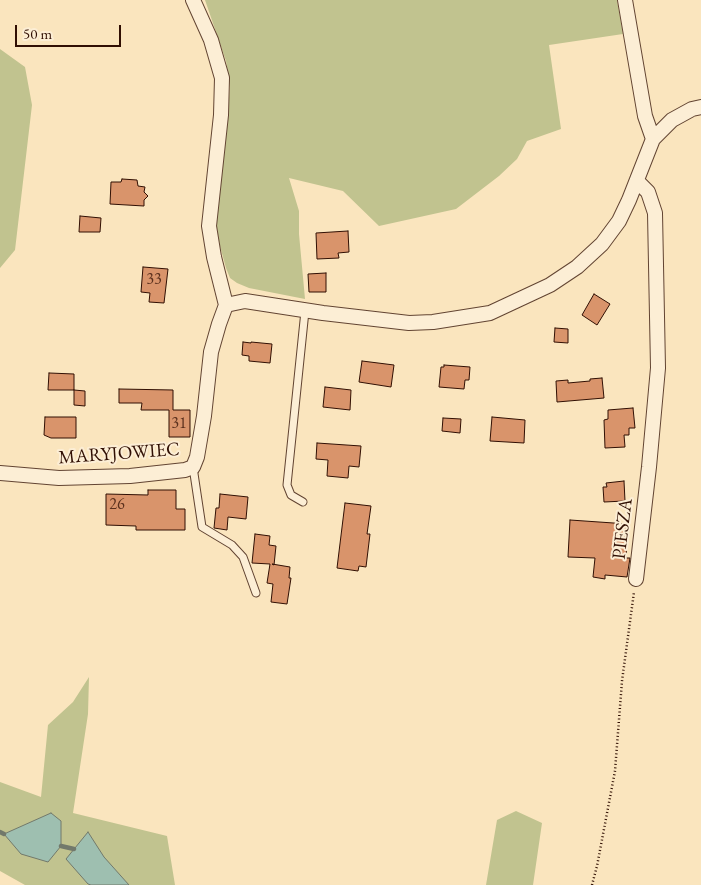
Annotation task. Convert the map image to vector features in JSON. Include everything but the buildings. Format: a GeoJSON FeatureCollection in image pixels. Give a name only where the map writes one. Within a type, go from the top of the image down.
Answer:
{"type":"FeatureCollection","features":[{"type":"Feature","properties":{"kind":"street"},"geometry":{"type":"LineString","coordinates":[[193,0],[211,40],[222,78],[221,115],[209,226],[214,257],[226,305],[245,301],[409,323],[433,322],[490,313],[550,285],[577,267],[602,244],[619,221],[637,181],[652,139],[672,120],[692,109],[701,107]]}},
{"type":"Feature","properties":{"kind":"street"},"geometry":{"type":"LineString","coordinates":[[625,0],[645,116],[652,139]]}},
{"type":"Feature","properties":{"kind":"street","name":"PIESZA"},"geometry":{"type":"LineString","coordinates":[[636,579],[658,368],[655,213],[648,192],[637,181]]}},
{"type":"Feature","properties":{"kind":"street","name":"MARYJOWIEC"},"geometry":{"type":"LineString","coordinates":[[0,473],[68,478],[130,476],[185,470],[193,467],[197,457],[203,423],[211,352],[226,305]]}},
{"type":"Feature","properties":{"kind":"lane"},"geometry":{"type":"LineString","coordinates":[[303,502],[291,496],[287,485],[305,310]]}},
{"type":"Feature","properties":{"kind":"lane"},"geometry":{"type":"LineString","coordinates":[[193,467],[202,527],[232,545],[243,557],[256,593]]}},
{"type":"Feature","properties":{"kind":"path","name":"PIESZA"},"geometry":{"type":"LineString","coordinates":[[592,885],[615,770],[622,680],[636,579]]}},
{"type":"Feature","properties":{"kind":"green space"},"geometry":{"type":"Polygon","coordinates":[[[205,0],[617,0],[623,34],[549,45],[561,129],[527,141],[517,159],[499,176],[456,209],[379,226],[343,191],[289,178],[299,211],[299,234],[305,299],[249,288],[230,278],[226,268],[216,222],[230,86],[226,61],[205,0]]]}},
{"type":"Feature","properties":{"kind":"green space"},"geometry":{"type":"Polygon","coordinates":[[[0,49],[25,67],[32,105],[15,250],[0,268],[0,49]]]}},
{"type":"Feature","properties":{"kind":"green space"},"geometry":{"type":"Polygon","coordinates":[[[89,677],[88,714],[73,813],[167,836],[175,885],[25,885],[0,871],[0,782],[41,797],[48,725],[73,702],[89,677]]]}},
{"type":"Feature","properties":{"kind":"green space"},"geometry":{"type":"Polygon","coordinates":[[[516,811],[542,823],[533,885],[486,885],[497,820],[516,811]]]}},
{"type":"Feature","properties":{"kind":"shaded area"},"geometry":{"type":"Polygon","coordinates":[[[51,813],[61,821],[61,846],[48,862],[21,854],[4,834],[51,813]]]}},
{"type":"Feature","properties":{"kind":"shaded area"},"geometry":{"type":"Polygon","coordinates":[[[88,832],[104,857],[129,885],[88,884],[66,859],[88,832]]]}},
{"type":"Feature","properties":{"kind":"waterway"},"geometry":{"type":"LineString","coordinates":[[0,832],[4,834]]}},
{"type":"Feature","properties":{"kind":"waterway"},"geometry":{"type":"LineString","coordinates":[[61,846],[74,849]]}}]}
